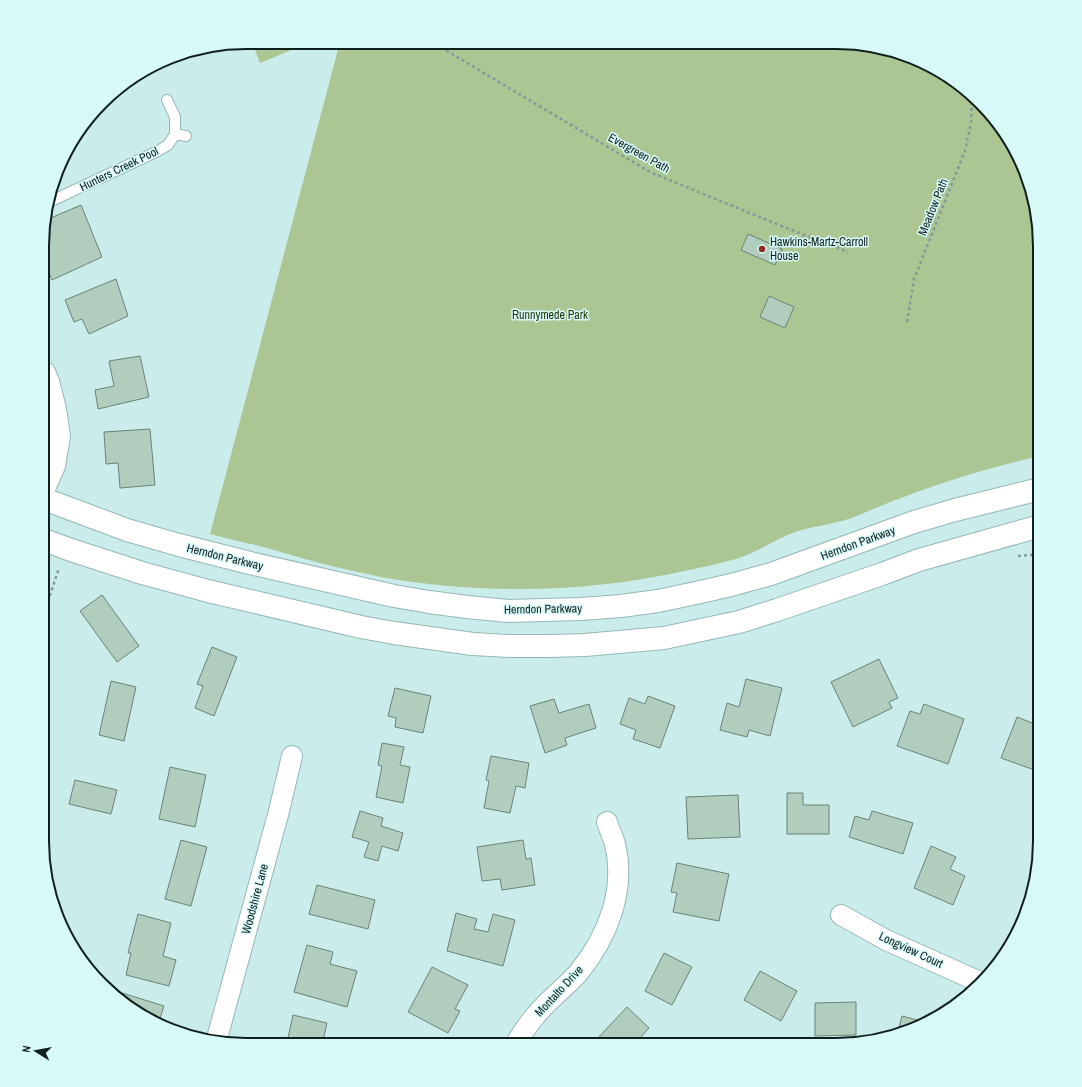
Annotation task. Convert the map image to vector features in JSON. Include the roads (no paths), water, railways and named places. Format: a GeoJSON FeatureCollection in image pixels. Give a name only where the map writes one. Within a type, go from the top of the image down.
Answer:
{"type":"FeatureCollection","features":[{"type":"Feature","properties":{"kind":"main road","name":"Herndon Parkway"},"geometry":{"type":"LineString","coordinates":[[49,501],[127,530],[178,546],[243,562],[394,596],[467,607],[508,611],[581,609],[621,606],[658,601],[703,592],[771,574],[914,522],[961,508],[1033,490]]}},
{"type":"Feature","properties":{"kind":"main road"},"geometry":{"type":"LineString","coordinates":[[49,542],[142,573],[361,627],[473,644],[549,646],[585,645],[664,638],[739,622],[919,560],[1033,528]]}},
{"type":"Feature","properties":{"kind":"street"},"geometry":{"type":"LineString","coordinates":[[49,381],[56,409],[60,436],[55,466],[49,480]]}},
{"type":"Feature","properties":{"kind":"street","name":"Woodshire Lane"},"geometry":{"type":"LineString","coordinates":[[218,1036],[279,811],[292,756]]}},
{"type":"Feature","properties":{"kind":"street","name":"Montalto Drive"},"geometry":{"type":"LineString","coordinates":[[520,1038],[537,1014],[568,984],[579,971],[598,944],[612,915],[618,891],[619,867],[615,844],[607,822]]}},
{"type":"Feature","properties":{"kind":"street","name":"Longview Court"},"geometry":{"type":"LineString","coordinates":[[841,915],[886,940],[975,980]]}},
{"type":"Feature","properties":{"kind":"lane","name":"Hunters Creek Pool"},"geometry":{"type":"LineString","coordinates":[[55,199],[156,152],[168,145],[180,135],[175,117],[167,100]]}},
{"type":"Feature","properties":{"kind":"place","name":"Hawkins-Martz-Carroll House"},"geometry":{"type":"Point","coordinates":[762,249]}},
{"type":"Feature","properties":{"kind":"park label","name":"Runnymede Park"},"geometry":{"type":"Point","coordinates":[550,315]}}]}
